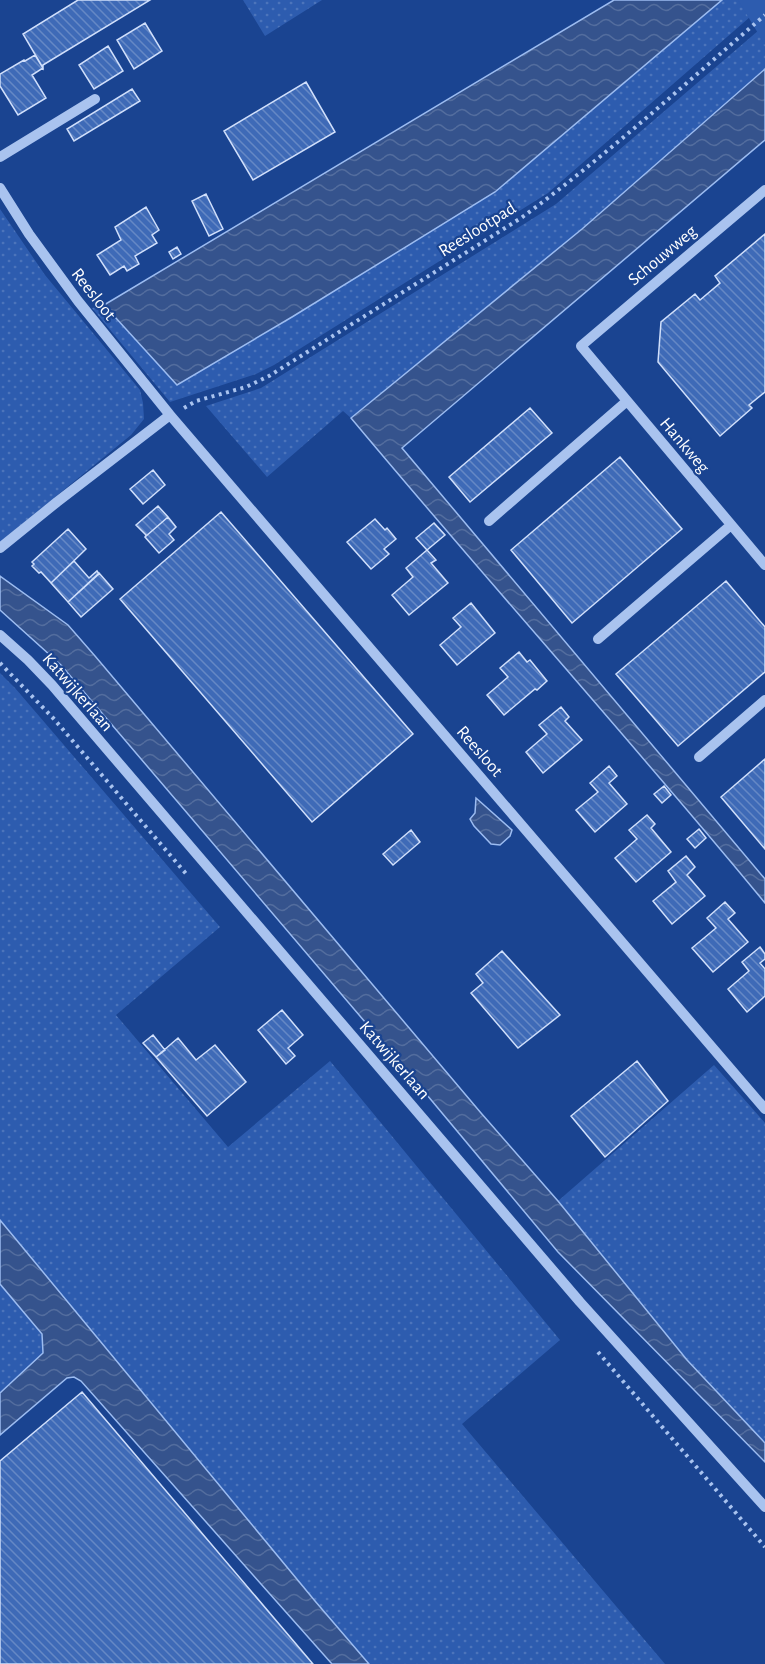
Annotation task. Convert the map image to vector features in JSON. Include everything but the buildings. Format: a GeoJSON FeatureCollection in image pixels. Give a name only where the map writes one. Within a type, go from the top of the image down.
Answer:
{"type":"FeatureCollection","features":[{"type":"Feature","properties":{"kind":"street"},"geometry":{"type":"LineString","coordinates":[[0,157],[95,99]]}},
{"type":"Feature","properties":{"kind":"street","name":"Schouwweg"},"geometry":{"type":"LineString","coordinates":[[581,346],[765,190]]}},
{"type":"Feature","properties":{"kind":"street","name":"Reesloot"},"geometry":{"type":"LineString","coordinates":[[1,192],[78,301],[170,415],[765,1108]]}},
{"type":"Feature","properties":{"kind":"street","name":"Hankweg"},"geometry":{"type":"LineString","coordinates":[[581,346],[765,566]]}},
{"type":"Feature","properties":{"kind":"street"},"geometry":{"type":"LineString","coordinates":[[489,521],[627,401]]}},
{"type":"Feature","properties":{"kind":"street"},"geometry":{"type":"LineString","coordinates":[[0,548],[170,415]]}},
{"type":"Feature","properties":{"kind":"street"},"geometry":{"type":"LineString","coordinates":[[598,639],[731,525]]}},
{"type":"Feature","properties":{"kind":"street","name":"Katwijkerlaan"},"geometry":{"type":"LineString","coordinates":[[0,635],[52,685],[580,1302],[765,1506]]}},
{"type":"Feature","properties":{"kind":"street"},"geometry":{"type":"LineString","coordinates":[[699,757],[765,700]]}},
{"type":"Feature","properties":{"kind":"path","name":"Reeslootpad"},"geometry":{"type":"LineString","coordinates":[[170,415],[196,402],[246,387],[269,376],[520,218],[556,193],[765,15]]}},
{"type":"Feature","properties":{"kind":"shaded area"},"geometry":{"type":"Polygon","coordinates":[[[243,0],[322,0],[265,36],[243,0]]]}},
{"type":"Feature","properties":{"kind":"shaded area"},"geometry":{"type":"Polygon","coordinates":[[[722,0],[765,0],[765,4],[548,193],[274,365],[256,374],[170,402],[92,308],[104,305],[177,384],[542,153],[722,0]]]}},
{"type":"Feature","properties":{"kind":"shaded area"},"geometry":{"type":"Polygon","coordinates":[[[738,0],[765,0],[765,45],[738,0]]]}},
{"type":"Feature","properties":{"kind":"shaded area"},"geometry":{"type":"Polygon","coordinates":[[[765,25],[765,69],[582,229],[351,418],[343,411],[267,477],[206,406],[261,388],[556,204],[765,25]]]}},
{"type":"Feature","properties":{"kind":"shaded area"},"geometry":{"type":"Polygon","coordinates":[[[0,209],[45,275],[140,390],[144,419],[131,435],[0,542],[0,209]]]}},
{"type":"Feature","properties":{"kind":"shaded area"},"geometry":{"type":"Polygon","coordinates":[[[0,673],[220,927],[116,1015],[228,1147],[330,1061],[560,1340],[462,1424],[665,1664],[369,1664],[0,1220],[0,673]]]}},
{"type":"Feature","properties":{"kind":"shaded area"},"geometry":{"type":"Polygon","coordinates":[[[714,1065],[765,1123],[765,1443],[687,1360],[558,1201],[714,1065]]]}},
{"type":"Feature","properties":{"kind":"shaded area"},"geometry":{"type":"Polygon","coordinates":[[[0,1284],[42,1334],[43,1353],[0,1393],[0,1284]]]}},
{"type":"Feature","properties":{"kind":"water"},"geometry":{"type":"Polygon","coordinates":[[[614,0],[722,0],[495,192],[177,385],[104,305],[614,0]]]}},
{"type":"Feature","properties":{"kind":"water"},"geometry":{"type":"Polygon","coordinates":[[[765,69],[765,140],[402,448],[765,879],[765,903],[351,418],[582,229],[765,69]]]}},
{"type":"Feature","properties":{"kind":"water"},"geometry":{"type":"Polygon","coordinates":[[[0,576],[68,625],[95,656],[558,1201],[687,1360],[765,1443],[765,1462],[558,1252],[61,665],[0,610],[0,576]]]}},
{"type":"Feature","properties":{"kind":"water"},"geometry":{"type":"Polygon","coordinates":[[[476,798],[512,830],[510,836],[500,845],[491,844],[470,819],[475,813],[476,798]]]}},
{"type":"Feature","properties":{"kind":"water"},"geometry":{"type":"Polygon","coordinates":[[[0,1220],[369,1664],[332,1664],[81,1381],[74,1377],[67,1378],[0,1435],[0,1393],[43,1353],[42,1334],[0,1284],[0,1220]]]}}]}
